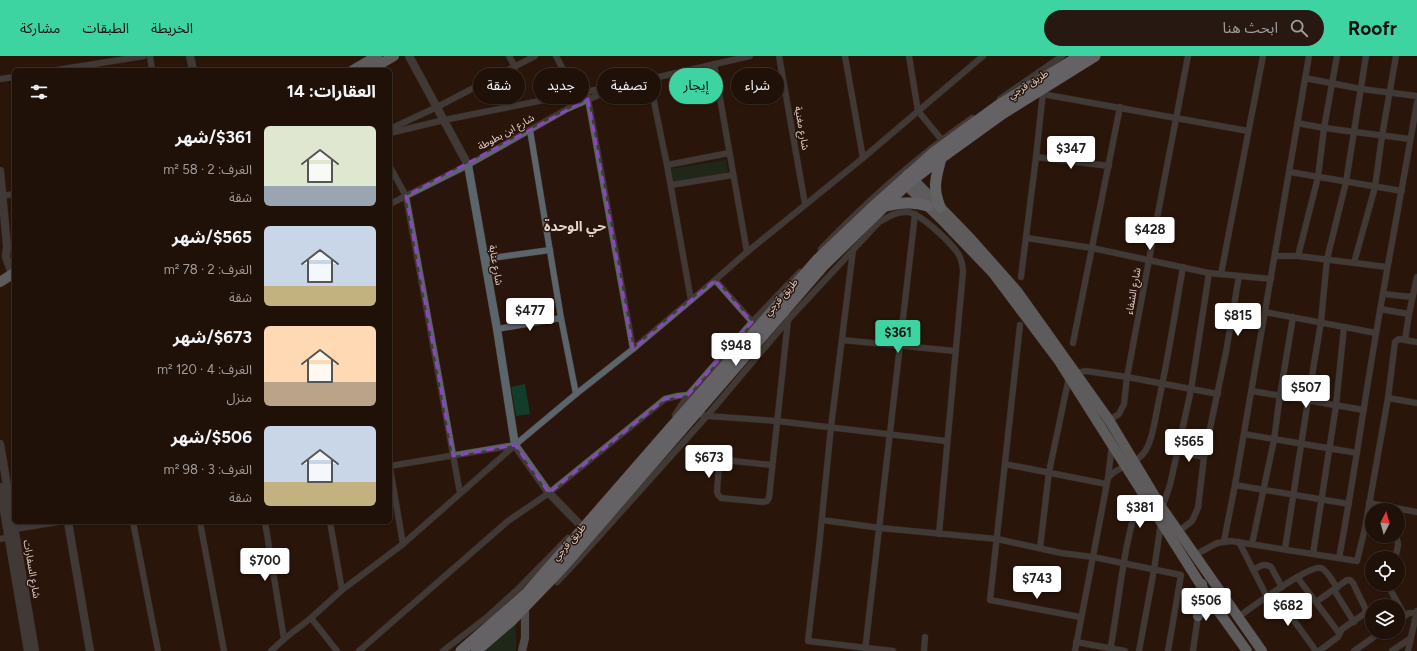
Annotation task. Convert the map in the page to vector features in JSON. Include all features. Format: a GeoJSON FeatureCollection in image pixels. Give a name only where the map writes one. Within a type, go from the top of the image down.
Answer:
{"type":"FeatureCollection","features":[{"type":"Feature","properties":{"kind":"highway","name":"طريق قرجي"},"geometry":{"type":"LineString","coordinates":[[476,651],[512,620],[562,568],[585,530],[755,325],[820,263],[885,206],[932,154],[999,105],[1080,56]]}},
{"type":"Feature","properties":{"kind":"highway","name":"طريق قرجي"},"geometry":{"type":"LineString","coordinates":[[461,651],[526,594],[585,530],[702,415],[786,315],[820,263],[876,204],[907,180],[941,158],[1002,114],[1043,92],[1095,56]]}},
{"type":"Feature","properties":{"kind":"highway"},"geometry":{"type":"LineString","coordinates":[[940,208],[934,191],[941,158]]}},
{"type":"Feature","properties":{"kind":"highway"},"geometry":{"type":"LineString","coordinates":[[885,206],[907,202],[928,206]]}},
{"type":"Feature","properties":{"kind":"main road"},"geometry":{"type":"LineString","coordinates":[[356,68],[377,56]]}},
{"type":"Feature","properties":{"kind":"main road"},"geometry":{"type":"LineString","coordinates":[[373,68],[394,56]]}},
{"type":"Feature","properties":{"kind":"main road"},"geometry":{"type":"LineString","coordinates":[[907,180],[928,206],[968,241]]}},
{"type":"Feature","properties":{"kind":"main road"},"geometry":{"type":"LineString","coordinates":[[907,180],[940,208],[968,241],[1017,291],[1073,375],[1109,420],[1142,490],[1200,580],[1211,600],[1247,651]]}},
{"type":"Feature","properties":{"kind":"main road"},"geometry":{"type":"LineString","coordinates":[[0,274],[12,270]]}},
{"type":"Feature","properties":{"kind":"main road"},"geometry":{"type":"LineString","coordinates":[[0,282],[12,271]]}},
{"type":"Feature","properties":{"kind":"main road"},"geometry":{"type":"LineString","coordinates":[[1073,375],[1112,444],[1130,463],[1262,651]]}},
{"type":"Feature","properties":{"kind":"main road"},"geometry":{"type":"LineString","coordinates":[[1198,616],[1200,580]]}},
{"type":"Feature","properties":{"kind":"main road"},"geometry":{"type":"LineString","coordinates":[[522,651],[525,638],[525,606]]}},
{"type":"Feature","properties":{"kind":"street"},"geometry":{"type":"LineString","coordinates":[[92,56],[94,64]]}},
{"type":"Feature","properties":{"kind":"street"},"geometry":{"type":"LineString","coordinates":[[69,68],[144,56]]}},
{"type":"Feature","properties":{"kind":"street"},"geometry":{"type":"LineString","coordinates":[[150,56],[152,68]]}},
{"type":"Feature","properties":{"kind":"street"},"geometry":{"type":"LineString","coordinates":[[190,56],[193,68]]}},
{"type":"Feature","properties":{"kind":"street","name":"شارع عنابة"},"geometry":{"type":"LineString","coordinates":[[409,56],[468,165],[497,329],[515,445],[549,493],[585,530]]}},
{"type":"Feature","properties":{"kind":"street"},"geometry":{"type":"LineString","coordinates":[[509,56],[515,67]]}},
{"type":"Feature","properties":{"kind":"street"},"geometry":{"type":"LineString","coordinates":[[392,128],[437,107],[535,56]]}},
{"type":"Feature","properties":{"kind":"street"},"geometry":{"type":"LineString","coordinates":[[556,56],[562,68]]}},
{"type":"Feature","properties":{"kind":"street","name":"شارع ابن بطوطة"},"geometry":{"type":"LineString","coordinates":[[661,76],[750,56]]}},
{"type":"Feature","properties":{"kind":"street","name":"شارع مغنية"},"geometry":{"type":"LineString","coordinates":[[779,56],[805,204]]}},
{"type":"Feature","properties":{"kind":"street"},"geometry":{"type":"LineString","coordinates":[[845,56],[863,158]]}},
{"type":"Feature","properties":{"kind":"street"},"geometry":{"type":"LineString","coordinates":[[909,56],[918,111],[941,140]]}},
{"type":"Feature","properties":{"kind":"street"},"geometry":{"type":"LineString","coordinates":[[271,651],[342,590],[403,544],[515,445],[576,394],[633,350],[747,252],[863,158],[983,56]]}},
{"type":"Feature","properties":{"kind":"street"},"geometry":{"type":"LineString","coordinates":[[443,651],[487,617],[585,530],[678,412],[688,395],[755,325],[831,238],[900,174],[941,140],[1062,56]]}},
{"type":"Feature","properties":{"kind":"street","name":"شارع الشفاء"},"geometry":{"type":"LineString","coordinates":[[1100,425],[1119,414],[1124,404],[1127,377],[1188,56]]}},
{"type":"Feature","properties":{"kind":"street"},"geometry":{"type":"LineString","coordinates":[[1221,274],[1263,56]]}},
{"type":"Feature","properties":{"kind":"street"},"geometry":{"type":"LineString","coordinates":[[1224,541],[1236,485],[1309,56]]}},
{"type":"Feature","properties":{"kind":"street"},"geometry":{"type":"LineString","coordinates":[[1298,256],[1318,177],[1324,128],[1338,56]]}},
{"type":"Feature","properties":{"kind":"street"},"geometry":{"type":"LineString","coordinates":[[1285,550],[1321,322],[1327,259],[1346,182],[1366,56]]}},
{"type":"Feature","properties":{"kind":"street"},"geometry":{"type":"LineString","coordinates":[[1354,264],[1376,187],[1382,136],[1396,56]]}},
{"type":"Feature","properties":{"kind":"street"},"geometry":{"type":"LineString","coordinates":[[714,64],[747,252]]}},
{"type":"Feature","properties":{"kind":"street"},"geometry":{"type":"LineString","coordinates":[[0,79],[12,77]]}},
{"type":"Feature","properties":{"kind":"street"},"geometry":{"type":"LineString","coordinates":[[1305,78],[1361,89],[1417,96]]}},
{"type":"Feature","properties":{"kind":"street"},"geometry":{"type":"LineString","coordinates":[[1021,277],[1027,238],[1043,92],[1120,108],[1248,131]]}},
{"type":"Feature","properties":{"kind":"street"},"geometry":{"type":"LineString","coordinates":[[392,133],[533,102]]}},
{"type":"Feature","properties":{"kind":"street"},"geometry":{"type":"LineString","coordinates":[[1339,558],[1387,268],[1417,102]]}},
{"type":"Feature","properties":{"kind":"street","name":"شارع ابن بطوطة"},"geometry":{"type":"LineString","coordinates":[[392,203],[468,165],[579,104]]}},
{"type":"Feature","properties":{"kind":"street"},"geometry":{"type":"LineString","coordinates":[[589,104],[633,350]]}},
{"type":"Feature","properties":{"kind":"street"},"geometry":{"type":"LineString","coordinates":[[654,104],[671,185],[691,300]]}},
{"type":"Feature","properties":{"kind":"street"},"geometry":{"type":"LineString","coordinates":[[1073,343],[1120,108]]}},
{"type":"Feature","properties":{"kind":"street"},"geometry":{"type":"LineString","coordinates":[[1297,123],[1410,139]]}},
{"type":"Feature","properties":{"kind":"street"},"geometry":{"type":"LineString","coordinates":[[530,130],[561,318],[576,394]]}},
{"type":"Feature","properties":{"kind":"street"},"geometry":{"type":"LineString","coordinates":[[667,165],[729,153]]}},
{"type":"Feature","properties":{"kind":"street"},"geometry":{"type":"LineString","coordinates":[[1036,157],[1109,166]]}},
{"type":"Feature","properties":{"kind":"street"},"geometry":{"type":"LineString","coordinates":[[0,171],[9,244],[6,257],[12,268]]}},
{"type":"Feature","properties":{"kind":"street"},"geometry":{"type":"LineString","coordinates":[[392,171],[406,196],[460,493]]}},
{"type":"Feature","properties":{"kind":"street"},"geometry":{"type":"LineString","coordinates":[[1290,172],[1402,191]]}},
{"type":"Feature","properties":{"kind":"street"},"geometry":{"type":"LineString","coordinates":[[671,185],[733,175]]}},
{"type":"Feature","properties":{"kind":"street"},"geometry":{"type":"LineString","coordinates":[[2,196],[12,194]]}},
{"type":"Feature","properties":{"kind":"street"},"geometry":{"type":"LineString","coordinates":[[772,465],[724,460],[719,465],[718,495],[722,498],[763,502],[767,501],[769,498],[786,315],[853,250],[879,222],[892,215],[907,212],[915,214],[924,219],[958,253],[963,266],[946,441],[939,534]]}},
{"type":"Feature","properties":{"kind":"street"},"geometry":{"type":"LineString","coordinates":[[865,650],[915,214]]}},
{"type":"Feature","properties":{"kind":"street"},"geometry":{"type":"LineString","coordinates":[[1027,238],[1092,248],[1209,272],[1271,279]]}},
{"type":"Feature","properties":{"kind":"street"},"geometry":{"type":"LineString","coordinates":[[958,253],[968,241]]}},
{"type":"Feature","properties":{"kind":"street"},"geometry":{"type":"LineString","coordinates":[[485,259],[550,250]]}},
{"type":"Feature","properties":{"kind":"street"},"geometry":{"type":"LineString","coordinates":[[853,250],[831,427],[808,641],[865,650],[893,651]]}},
{"type":"Feature","properties":{"kind":"street"},"geometry":{"type":"LineString","coordinates":[[1275,256],[1298,256],[1327,259],[1387,268]]}},
{"type":"Feature","properties":{"kind":"street"},"geometry":{"type":"LineString","coordinates":[[1107,481],[1115,470],[1144,454],[1152,433],[1183,267]]}},
{"type":"Feature","properties":{"kind":"street"},"geometry":{"type":"LineString","coordinates":[[1162,508],[1170,485],[1191,390],[1209,272]]}},
{"type":"Feature","properties":{"kind":"street"},"geometry":{"type":"LineString","coordinates":[[1179,531],[1192,521],[1198,508],[1204,457],[1234,315],[1239,276]]}},
{"type":"Feature","properties":{"kind":"street"},"geometry":{"type":"LineString","coordinates":[[1405,340],[1417,277]]}},
{"type":"Feature","properties":{"kind":"street"},"geometry":{"type":"LineString","coordinates":[[715,280],[755,325]]}},
{"type":"Feature","properties":{"kind":"street"},"geometry":{"type":"LineString","coordinates":[[1383,294],[1412,297]]}},
{"type":"Feature","properties":{"kind":"street"},"geometry":{"type":"LineString","coordinates":[[1380,309],[1409,314]]}},
{"type":"Feature","properties":{"kind":"street"},"geometry":{"type":"LineString","coordinates":[[1265,312],[1376,333]]}},
{"type":"Feature","properties":{"kind":"street"},"geometry":{"type":"LineString","coordinates":[[1252,544],[1274,440],[1293,317]]}},
{"type":"Feature","properties":{"kind":"street"},"geometry":{"type":"LineString","coordinates":[[497,329],[561,318]]}},
{"type":"Feature","properties":{"kind":"street"},"geometry":{"type":"LineString","coordinates":[[1020,325],[990,600],[1080,617]]}},
{"type":"Feature","properties":{"kind":"street"},"geometry":{"type":"LineString","coordinates":[[1313,554],[1336,406],[1344,327]]}},
{"type":"Feature","properties":{"kind":"street"},"geometry":{"type":"LineString","coordinates":[[1369,503],[1388,398],[1395,342],[1398,339],[1417,342]]}},
{"type":"Feature","properties":{"kind":"street"},"geometry":{"type":"LineString","coordinates":[[842,340],[955,351]]}},
{"type":"Feature","properties":{"kind":"street"},"geometry":{"type":"LineString","coordinates":[[1040,548],[1050,472],[1073,375],[1086,371],[1218,394]]}},
{"type":"Feature","properties":{"kind":"street"},"geometry":{"type":"LineString","coordinates":[[1252,391],[1364,410]]}},
{"type":"Feature","properties":{"kind":"street"},"geometry":{"type":"LineString","coordinates":[[359,651],[508,521],[549,493],[665,399],[688,395]]}},
{"type":"Feature","properties":{"kind":"street"},"geometry":{"type":"LineString","coordinates":[[1388,398],[1417,403]]}},
{"type":"Feature","properties":{"kind":"street"},"geometry":{"type":"LineString","coordinates":[[557,582],[576,562],[702,415],[777,421],[946,441]]}},
{"type":"Feature","properties":{"kind":"street"},"geometry":{"type":"LineString","coordinates":[[1244,434],[1357,453]]}},
{"type":"Feature","properties":{"kind":"street","name":"شارع السفارات"},"geometry":{"type":"LineString","coordinates":[[0,444],[12,512]]}},
{"type":"Feature","properties":{"kind":"street"},"geometry":{"type":"LineString","coordinates":[[1075,651],[1080,617],[1107,481],[1112,444]]}},
{"type":"Feature","properties":{"kind":"street"},"geometry":{"type":"LineString","coordinates":[[392,467],[515,445]]}},
{"type":"Feature","properties":{"kind":"street"},"geometry":{"type":"LineString","coordinates":[[1177,452],[1204,457]]}},
{"type":"Feature","properties":{"kind":"street"},"geometry":{"type":"LineString","coordinates":[[1005,464],[1107,481]]}},
{"type":"Feature","properties":{"kind":"street"},"geometry":{"type":"LineString","coordinates":[[392,479],[403,544]]}},
{"type":"Feature","properties":{"kind":"street"},"geometry":{"type":"LineString","coordinates":[[1236,485],[1349,504]]}},
{"type":"Feature","properties":{"kind":"street","name":"شارع السفارات"},"geometry":{"type":"LineString","coordinates":[[0,487],[28,651]]}},
{"type":"Feature","properties":{"kind":"street"},"geometry":{"type":"LineString","coordinates":[[1110,650],[1122,563],[1137,503],[1142,490]]}},
{"type":"Feature","properties":{"kind":"street"},"geometry":{"type":"LineString","coordinates":[[1405,510],[1417,512]]}},
{"type":"Feature","properties":{"kind":"street"},"geometry":{"type":"LineString","coordinates":[[822,520],[880,528],[997,539],[1093,557],[1200,580]]}},
{"type":"Feature","properties":{"kind":"street"},"geometry":{"type":"LineString","coordinates":[[1139,651],[1162,522]]}},
{"type":"Feature","properties":{"kind":"street"},"geometry":{"type":"LineString","coordinates":[[1195,555],[1224,541],[1239,542],[1357,561],[1365,523]]}},
{"type":"Feature","properties":{"kind":"street","name":"شارع السفارات"},"geometry":{"type":"LineString","coordinates":[[14,524],[35,651]]}},
{"type":"Feature","properties":{"kind":"street"},"geometry":{"type":"LineString","coordinates":[[0,539],[15,529],[46,524]]}},
{"type":"Feature","properties":{"kind":"street"},"geometry":{"type":"LineString","coordinates":[[68,524],[90,651]]}},
{"type":"Feature","properties":{"kind":"street"},"geometry":{"type":"LineString","coordinates":[[133,524],[158,651]]}},
{"type":"Feature","properties":{"kind":"street"},"geometry":{"type":"LineString","coordinates":[[200,524],[224,651]]}},
{"type":"Feature","properties":{"kind":"street"},"geometry":{"type":"LineString","coordinates":[[265,524],[284,639]]}},
{"type":"Feature","properties":{"kind":"street"},"geometry":{"type":"LineString","coordinates":[[330,524],[342,590]]}},
{"type":"Feature","properties":{"kind":"street"},"geometry":{"type":"LineString","coordinates":[[1239,542],[1267,597]]}},
{"type":"Feature","properties":{"kind":"street"},"geometry":{"type":"LineString","coordinates":[[1253,570],[1262,565],[1268,565],[1271,567],[1282,587]]}},
{"type":"Feature","properties":{"kind":"street"},"geometry":{"type":"LineString","coordinates":[[1238,617],[1297,576],[1312,569],[1321,568],[1324,570],[1354,622]]}},
{"type":"Feature","properties":{"kind":"street"},"geometry":{"type":"LineString","coordinates":[[1168,651],[1181,575]]}},
{"type":"Feature","properties":{"kind":"street"},"geometry":{"type":"LineString","coordinates":[[1297,576],[1339,633]]}},
{"type":"Feature","properties":{"kind":"street"},"geometry":{"type":"LineString","coordinates":[[1316,602],[1348,580],[1353,582],[1366,610],[1365,614],[1342,629],[1337,638],[1319,651]]}},
{"type":"Feature","properties":{"kind":"street"},"geometry":{"type":"LineString","coordinates":[[1274,592],[1316,651]]}},
{"type":"Feature","properties":{"kind":"street"},"geometry":{"type":"LineString","coordinates":[[1193,650],[1198,616],[1211,600],[1222,593]]}},
{"type":"Feature","properties":{"kind":"street"},"geometry":{"type":"LineString","coordinates":[[1405,616],[1411,612],[1417,612],[1408,651]]}},
{"type":"Feature","properties":{"kind":"street"},"geometry":{"type":"LineString","coordinates":[[311,618],[337,651]]}},
{"type":"Feature","properties":{"kind":"street"},"geometry":{"type":"LineString","coordinates":[[924,651],[925,637]]}},
{"type":"Feature","properties":{"kind":"street"},"geometry":{"type":"LineString","coordinates":[[1392,651],[1411,638]]}},
{"type":"Feature","properties":{"kind":"street"},"geometry":{"type":"LineString","coordinates":[[1354,651],[1371,639]]}},
{"type":"Feature","properties":{"kind":"street"},"geometry":{"type":"LineString","coordinates":[[1076,642],[1110,650],[1125,651]]}},
{"type":"Feature","properties":{"kind":"highlighted area"},"geometry":{"type":"Polygon","coordinates":[[[588,99],[633,349],[715,280],[752,322],[688,395],[665,399],[549,493],[515,445],[453,456],[406,196],[588,99]]]}},
{"type":"Feature","properties":{"kind":"green space"},"geometry":{"type":"Polygon","coordinates":[[[726,160],[728,173],[672,182],[670,169],[726,160]]]}},
{"type":"Feature","properties":{"kind":"green space"},"geometry":{"type":"Polygon","coordinates":[[[525,384],[530,414],[516,416],[511,387],[525,384]]]}},
{"type":"Feature","properties":{"kind":"green space"},"geometry":{"type":"Polygon","coordinates":[[[515,623],[516,651],[483,651],[515,623]]]}},
{"type":"Feature","properties":{"kind":"district","name":"حي الوحدة"},"geometry":{"type":"Point","coordinates":[575,226]}}]}
